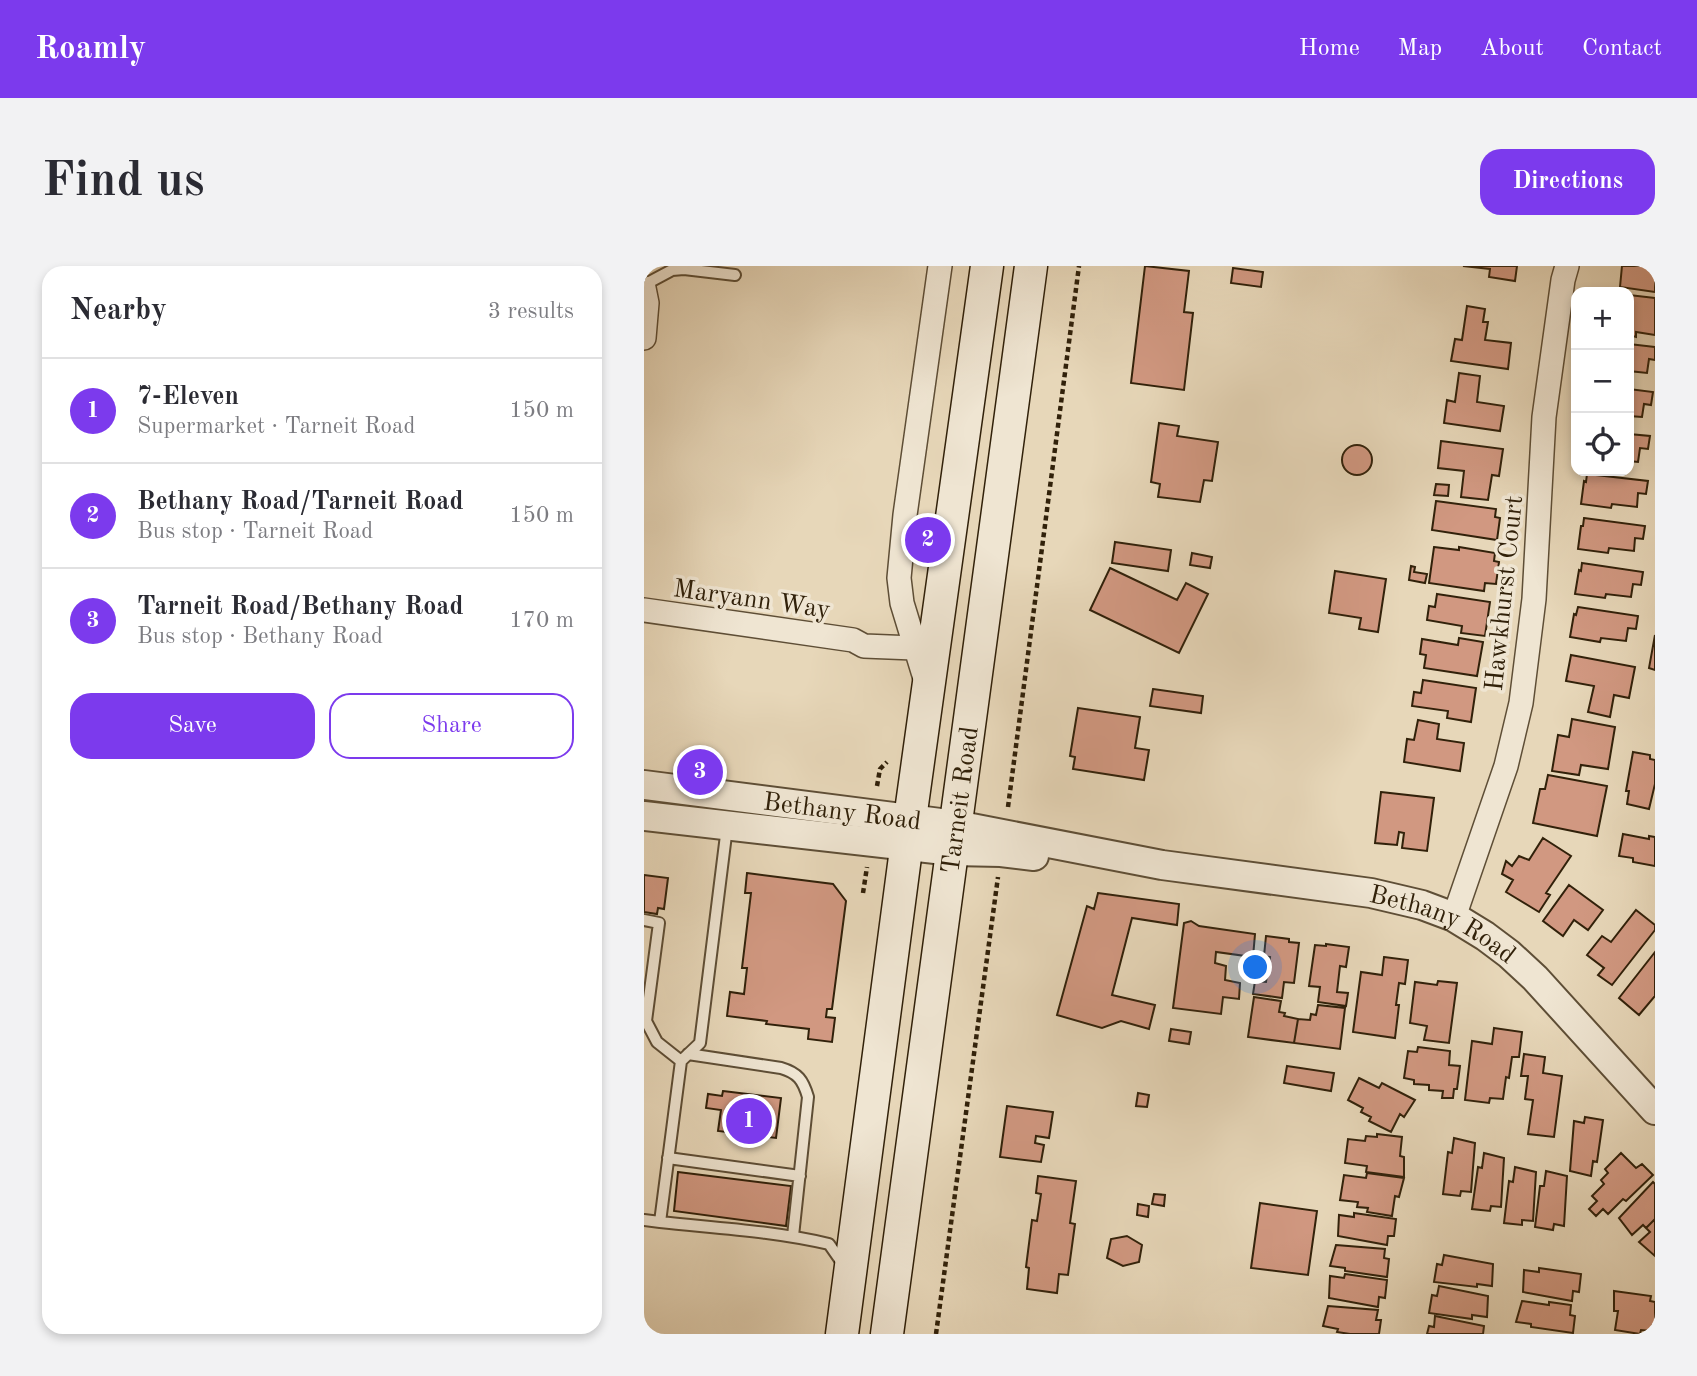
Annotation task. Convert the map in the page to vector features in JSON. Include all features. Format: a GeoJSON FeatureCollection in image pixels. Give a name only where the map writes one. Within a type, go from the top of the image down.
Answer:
{"type":"FeatureCollection","features":[{"type":"Feature","properties":{"kind":"main road","name":"Tarneit Road"},"geometry":{"type":"LineString","coordinates":[[842,1334],[908,832],[987,266]]}},
{"type":"Feature","properties":{"kind":"main road","name":"Tarneit Road"},"geometry":{"type":"LineString","coordinates":[[887,1334],[1031,266]]}},
{"type":"Feature","properties":{"kind":"street","name":"Tarneit Road"},"geometry":{"type":"LineString","coordinates":[[928,688],[907,622],[899,578],[940,266]]}},
{"type":"Feature","properties":{"kind":"street","name":"Hawkhurst Court"},"geometry":{"type":"LineString","coordinates":[[1454,917],[1506,766],[1521,703],[1535,599],[1545,417],[1567,266]]}},
{"type":"Feature","properties":{"kind":"street"},"geometry":{"type":"LineString","coordinates":[[644,287],[647,303],[644,338]]}},
{"type":"Feature","properties":{"kind":"street","name":"Maryann Way"},"geometry":{"type":"LineString","coordinates":[[644,610],[853,640],[882,634],[907,622]]}},
{"type":"Feature","properties":{"kind":"street","name":"Maryann Way"},"geometry":{"type":"LineString","coordinates":[[853,640],[864,646],[914,648]]}},
{"type":"Feature","properties":{"kind":"street","name":"Bethany Road"},"geometry":{"type":"LineString","coordinates":[[644,785],[722,810],[1371,893],[1422,905],[1454,917],[1493,942],[1535,978],[1655,1110]]}},
{"type":"Feature","properties":{"kind":"street","name":"Bethany Road"},"geometry":{"type":"LineString","coordinates":[[644,816],[722,810]]}},
{"type":"Feature","properties":{"kind":"lane"},"geometry":{"type":"LineString","coordinates":[[644,287],[672,270],[735,275]]}},
{"type":"Feature","properties":{"kind":"lane"},"geometry":{"type":"LineString","coordinates":[[660,1222],[685,1058],[700,1043],[722,810]]}},
{"type":"Feature","properties":{"kind":"lane"},"geometry":{"type":"LineString","coordinates":[[644,920],[659,923],[645,1010],[646,1021],[657,1042],[685,1058],[781,1068],[795,1072],[804,1083],[808,1097],[793,1236]]}},
{"type":"Feature","properties":{"kind":"lane"},"geometry":{"type":"LineString","coordinates":[[668,1158],[800,1176]]}},
{"type":"Feature","properties":{"kind":"lane"},"geometry":{"type":"LineString","coordinates":[[644,1220],[793,1236],[829,1244],[850,1275]]}},
{"type":"Feature","properties":{"kind":"path"},"geometry":{"type":"LineString","coordinates":[[1009,807],[1079,266]]}},
{"type":"Feature","properties":{"kind":"path"},"geometry":{"type":"LineString","coordinates":[[877,786],[880,769],[887,762]]}},
{"type":"Feature","properties":{"kind":"path"},"geometry":{"type":"LineString","coordinates":[[863,893],[867,867]]}},
{"type":"Feature","properties":{"kind":"path"},"geometry":{"type":"LineString","coordinates":[[936,1334],[998,875]]}},
{"type":"Feature","properties":{"kind":"building"},"geometry":{"type":"Polygon","coordinates":[[[1145,266],[1189,271],[1184,312],[1193,313],[1184,390],[1131,383],[1145,266]]]}},
{"type":"Feature","properties":{"kind":"building"},"geometry":{"type":"Polygon","coordinates":[[[1463,266],[1517,266],[1515,281],[1489,277],[1490,269],[1463,266]]]}},
{"type":"Feature","properties":{"kind":"building"},"geometry":{"type":"Polygon","coordinates":[[[1622,266],[1655,266],[1655,292],[1620,287],[1622,266]]]}},
{"type":"Feature","properties":{"kind":"building"},"geometry":{"type":"Polygon","coordinates":[[[1233,268],[1263,272],[1261,287],[1231,283],[1233,268]]]}},
{"type":"Feature","properties":{"kind":"building"},"geometry":{"type":"Polygon","coordinates":[[[1634,296],[1655,298],[1655,335],[1636,332],[1636,337],[1634,296]]]}},
{"type":"Feature","properties":{"kind":"building"},"geometry":{"type":"Polygon","coordinates":[[[1467,306],[1485,309],[1483,322],[1488,322],[1485,340],[1511,343],[1508,369],[1451,361],[1455,339],[1462,340],[1467,306]]]}},
{"type":"Feature","properties":{"kind":"building"},"geometry":{"type":"Polygon","coordinates":[[[1634,345],[1655,347],[1655,360],[1649,359],[1647,373],[1634,372],[1634,345]]]}},
{"type":"Feature","properties":{"kind":"building"},"geometry":{"type":"Polygon","coordinates":[[[1459,373],[1480,376],[1477,402],[1504,406],[1500,431],[1444,423],[1447,400],[1455,402],[1459,373]]]}},
{"type":"Feature","properties":{"kind":"building"},"geometry":{"type":"Polygon","coordinates":[[[1634,390],[1653,392],[1651,405],[1644,404],[1642,417],[1634,416],[1634,390]]]}},
{"type":"Feature","properties":{"kind":"building"},"geometry":{"type":"Polygon","coordinates":[[[1159,423],[1179,426],[1177,436],[1218,442],[1212,481],[1204,480],[1200,502],[1158,497],[1160,484],[1151,482],[1159,423]]]}},
{"type":"Feature","properties":{"kind":"building"},"geometry":{"type":"Polygon","coordinates":[[[1634,434],[1650,436],[1648,449],[1640,448],[1638,462],[1634,462],[1634,434]]]}},
{"type":"Feature","properties":{"kind":"building"},"geometry":{"type":"Polygon","coordinates":[[[1441,441],[1503,449],[1499,476],[1492,475],[1488,500],[1461,497],[1464,471],[1438,468],[1441,441]]]}},
{"type":"Feature","properties":{"kind":"building"},"geometry":{"type":"Polygon","coordinates":[[[1357,445],[1368,449],[1372,460],[1368,471],[1357,475],[1346,471],[1342,460],[1346,449],[1357,445]]]}},
{"type":"Feature","properties":{"kind":"building"},"geometry":{"type":"Polygon","coordinates":[[[1587,476],[1648,481],[1646,494],[1638,493],[1637,507],[1612,504],[1611,508],[1581,504],[1584,481],[1586,482],[1587,476]]]}},
{"type":"Feature","properties":{"kind":"building"},"geometry":{"type":"Polygon","coordinates":[[[1436,484],[1449,485],[1448,496],[1434,495],[1436,484]]]}},
{"type":"Feature","properties":{"kind":"building"},"geometry":{"type":"Polygon","coordinates":[[[1436,501],[1496,509],[1495,517],[1500,518],[1497,540],[1432,530],[1436,501]]]}},
{"type":"Feature","properties":{"kind":"building"},"geometry":{"type":"Polygon","coordinates":[[[1584,518],[1645,526],[1643,539],[1635,538],[1634,551],[1609,548],[1608,553],[1578,549],[1584,518]]]}},
{"type":"Feature","properties":{"kind":"building"},"geometry":{"type":"Polygon","coordinates":[[[1115,542],[1171,550],[1168,571],[1112,563],[1115,542]]]}},
{"type":"Feature","properties":{"kind":"building"},"geometry":{"type":"Polygon","coordinates":[[[1434,547],[1459,550],[1459,547],[1495,553],[1494,561],[1499,562],[1496,584],[1485,583],[1484,591],[1429,583],[1434,547]]]}},
{"type":"Feature","properties":{"kind":"building"},"geometry":{"type":"Polygon","coordinates":[[[1192,553],[1212,557],[1210,568],[1190,565],[1192,553]]]}},
{"type":"Feature","properties":{"kind":"building"},"geometry":{"type":"Polygon","coordinates":[[[1582,563],[1643,572],[1641,585],[1633,584],[1631,597],[1606,594],[1605,598],[1575,594],[1582,563]]]}},
{"type":"Feature","properties":{"kind":"building"},"geometry":{"type":"Polygon","coordinates":[[[1411,566],[1415,567],[1414,572],[1427,574],[1425,583],[1409,580],[1411,566]]]}},
{"type":"Feature","properties":{"kind":"building"},"geometry":{"type":"Polygon","coordinates":[[[1110,568],[1177,600],[1186,583],[1208,594],[1179,653],[1090,610],[1110,568]]]}},
{"type":"Feature","properties":{"kind":"building"},"geometry":{"type":"Polygon","coordinates":[[[1335,571],[1386,579],[1378,632],[1359,629],[1361,618],[1329,613],[1335,571]]]}},
{"type":"Feature","properties":{"kind":"building"},"geometry":{"type":"Polygon","coordinates":[[[1437,594],[1490,602],[1485,636],[1461,633],[1462,626],[1427,620],[1429,606],[1435,607],[1437,594]]]}},
{"type":"Feature","properties":{"kind":"building"},"geometry":{"type":"Polygon","coordinates":[[[1578,607],[1638,616],[1636,629],[1628,628],[1626,641],[1601,638],[1600,642],[1570,637],[1578,607]]]}},
{"type":"Feature","properties":{"kind":"building"},"geometry":{"type":"Polygon","coordinates":[[[1655,635],[1655,670],[1649,668],[1655,635]]]}},
{"type":"Feature","properties":{"kind":"building"},"geometry":{"type":"Polygon","coordinates":[[[1459,638],[1483,642],[1477,676],[1424,668],[1426,655],[1420,654],[1422,639],[1458,645],[1459,638]]]}},
{"type":"Feature","properties":{"kind":"building"},"geometry":{"type":"Polygon","coordinates":[[[1571,655],[1635,667],[1629,698],[1614,695],[1610,717],[1588,712],[1594,686],[1566,681],[1571,655]]]}},
{"type":"Feature","properties":{"kind":"building"},"geometry":{"type":"Polygon","coordinates":[[[1423,680],[1476,688],[1471,722],[1447,718],[1448,711],[1412,706],[1414,692],[1421,693],[1423,680]]]}},
{"type":"Feature","properties":{"kind":"building"},"geometry":{"type":"Polygon","coordinates":[[[1153,689],[1203,696],[1201,713],[1150,706],[1153,689]]]}},
{"type":"Feature","properties":{"kind":"building"},"geometry":{"type":"Polygon","coordinates":[[[1078,708],[1140,717],[1135,748],[1149,750],[1144,780],[1073,769],[1075,757],[1070,756],[1078,708]]]}},
{"type":"Feature","properties":{"kind":"building"},"geometry":{"type":"Polygon","coordinates":[[[1572,719],[1615,727],[1608,769],[1581,765],[1579,775],[1552,771],[1558,735],[1569,737],[1572,719]]]}},
{"type":"Feature","properties":{"kind":"building"},"geometry":{"type":"Polygon","coordinates":[[[1418,720],[1439,724],[1437,739],[1464,743],[1460,771],[1404,762],[1407,739],[1414,740],[1418,720]]]}},
{"type":"Feature","properties":{"kind":"building"},"geometry":{"type":"Polygon","coordinates":[[[1633,752],[1650,755],[1650,759],[1655,760],[1655,784],[1649,809],[1627,804],[1629,791],[1626,791],[1633,752]]]}},
{"type":"Feature","properties":{"kind":"building"},"geometry":{"type":"Polygon","coordinates":[[[1548,775],[1607,786],[1597,836],[1533,823],[1540,789],[1545,789],[1548,775]]]}},
{"type":"Feature","properties":{"kind":"building"},"geometry":{"type":"Polygon","coordinates":[[[1381,792],[1434,798],[1427,851],[1402,848],[1404,833],[1399,832],[1397,845],[1375,843],[1381,792]]]}},
{"type":"Feature","properties":{"kind":"building"},"geometry":{"type":"Polygon","coordinates":[[[1623,834],[1649,839],[1649,836],[1655,837],[1655,866],[1619,856],[1623,834]]]}},
{"type":"Feature","properties":{"kind":"building"},"geometry":{"type":"Polygon","coordinates":[[[1543,838],[1571,856],[1546,893],[1550,895],[1539,912],[1506,892],[1513,880],[1502,874],[1506,861],[1512,866],[1519,856],[1529,860],[1543,838]]]}},
{"type":"Feature","properties":{"kind":"building"},"geometry":{"type":"Polygon","coordinates":[[[747,873],[833,884],[846,901],[832,1009],[827,1009],[826,1017],[835,1018],[832,1042],[808,1039],[809,1029],[727,1016],[730,992],[744,994],[747,968],[742,968],[751,893],[745,893],[747,873]]]}},
{"type":"Feature","properties":{"kind":"building"},"geometry":{"type":"Polygon","coordinates":[[[644,875],[668,878],[664,909],[658,908],[657,914],[644,912],[644,875]]]}},
{"type":"Feature","properties":{"kind":"building"},"geometry":{"type":"Polygon","coordinates":[[[1569,885],[1603,910],[1588,930],[1574,920],[1563,936],[1543,921],[1569,885]]]}},
{"type":"Feature","properties":{"kind":"building"},"geometry":{"type":"Polygon","coordinates":[[[1098,893],[1179,904],[1177,925],[1132,918],[1112,995],[1155,1005],[1149,1029],[1121,1021],[1102,1028],[1057,1015],[1087,906],[1094,909],[1098,893]]]}},
{"type":"Feature","properties":{"kind":"building"},"geometry":{"type":"Polygon","coordinates":[[[1636,910],[1655,925],[1655,930],[1612,985],[1598,975],[1604,968],[1587,955],[1602,936],[1611,942],[1636,910]]]}},
{"type":"Feature","properties":{"kind":"building"},"geometry":{"type":"Polygon","coordinates":[[[1191,921],[1199,926],[1255,934],[1253,957],[1216,952],[1215,963],[1226,966],[1225,980],[1240,983],[1239,999],[1223,997],[1221,1014],[1173,1008],[1184,923],[1191,921]]]}},
{"type":"Feature","properties":{"kind":"building"},"geometry":{"type":"Polygon","coordinates":[[[1266,936],[1299,943],[1294,983],[1284,982],[1282,998],[1253,994],[1255,981],[1266,982],[1270,957],[1264,956],[1266,936]]]}},
{"type":"Feature","properties":{"kind":"building"},"geometry":{"type":"Polygon","coordinates":[[[1315,945],[1349,947],[1346,967],[1340,966],[1337,992],[1348,993],[1346,1006],[1318,1002],[1320,987],[1309,986],[1315,945]]]}},
{"type":"Feature","properties":{"kind":"building"},"geometry":{"type":"Polygon","coordinates":[[[1655,952],[1655,996],[1639,1015],[1619,998],[1655,952]]]}},
{"type":"Feature","properties":{"kind":"building"},"geometry":{"type":"Polygon","coordinates":[[[1384,957],[1408,960],[1405,984],[1399,983],[1395,1038],[1353,1032],[1361,972],[1382,975],[1384,957]]]}},
{"type":"Feature","properties":{"kind":"building"},"geometry":{"type":"Polygon","coordinates":[[[1438,981],[1457,983],[1449,1043],[1424,1040],[1427,1026],[1410,1023],[1415,982],[1437,985],[1438,981]]]}},
{"type":"Feature","properties":{"kind":"building"},"geometry":{"type":"Polygon","coordinates":[[[1254,997],[1281,1001],[1279,1012],[1298,1019],[1294,1043],[1248,1037],[1254,997]]]}},
{"type":"Feature","properties":{"kind":"building"},"geometry":{"type":"Polygon","coordinates":[[[1318,1005],[1345,1008],[1340,1049],[1294,1043],[1298,1019],[1310,1020],[1311,1014],[1316,1015],[1318,1005]]]}},
{"type":"Feature","properties":{"kind":"building"},"geometry":{"type":"Polygon","coordinates":[[[1494,1028],[1522,1032],[1519,1057],[1512,1057],[1503,1099],[1490,1098],[1489,1103],[1465,1100],[1472,1041],[1492,1044],[1494,1028]]]}},
{"type":"Feature","properties":{"kind":"building"},"geometry":{"type":"Polygon","coordinates":[[[1171,1029],[1191,1032],[1189,1044],[1169,1041],[1171,1029]]]}},
{"type":"Feature","properties":{"kind":"building"},"geometry":{"type":"Polygon","coordinates":[[[1418,1047],[1450,1051],[1449,1065],[1460,1066],[1453,1098],[1442,1098],[1443,1091],[1429,1090],[1429,1085],[1414,1084],[1414,1080],[1404,1078],[1408,1051],[1417,1052],[1418,1047]]]}},
{"type":"Feature","properties":{"kind":"building"},"geometry":{"type":"Polygon","coordinates":[[[1524,1054],[1545,1057],[1543,1073],[1562,1076],[1554,1137],[1528,1134],[1533,1100],[1525,1099],[1528,1076],[1521,1076],[1524,1054]]]}},
{"type":"Feature","properties":{"kind":"building"},"geometry":{"type":"Polygon","coordinates":[[[1287,1066],[1334,1073],[1331,1091],[1284,1083],[1287,1066]]]}},
{"type":"Feature","properties":{"kind":"building"},"geometry":{"type":"Polygon","coordinates":[[[1359,1078],[1379,1088],[1382,1083],[1415,1100],[1404,1117],[1400,1114],[1391,1132],[1369,1121],[1371,1117],[1361,1112],[1363,1108],[1348,1100],[1359,1078]]]}},
{"type":"Feature","properties":{"kind":"building"},"geometry":{"type":"Polygon","coordinates":[[[723,1091],[781,1098],[776,1138],[718,1131],[721,1110],[706,1108],[708,1094],[722,1096],[723,1091]]]}},
{"type":"Feature","properties":{"kind":"building"},"geometry":{"type":"Polygon","coordinates":[[[1138,1093],[1149,1095],[1147,1107],[1136,1106],[1138,1093]]]}},
{"type":"Feature","properties":{"kind":"building"},"geometry":{"type":"Polygon","coordinates":[[[1007,1106],[1053,1112],[1049,1138],[1036,1136],[1035,1143],[1044,1145],[1041,1162],[1000,1157],[1007,1106]]]}},
{"type":"Feature","properties":{"kind":"building"},"geometry":{"type":"Polygon","coordinates":[[[1585,1117],[1603,1120],[1597,1162],[1593,1161],[1591,1176],[1570,1171],[1574,1121],[1584,1123],[1585,1117]]]}},
{"type":"Feature","properties":{"kind":"building"},"geometry":{"type":"Polygon","coordinates":[[[1377,1134],[1402,1137],[1400,1156],[1404,1157],[1404,1177],[1366,1172],[1367,1166],[1345,1163],[1348,1139],[1365,1141],[1366,1136],[1377,1137],[1377,1134]]]}},
{"type":"Feature","properties":{"kind":"building"},"geometry":{"type":"Polygon","coordinates":[[[1454,1138],[1475,1143],[1471,1192],[1461,1191],[1460,1196],[1443,1194],[1448,1152],[1452,1153],[1454,1138]]]}},
{"type":"Feature","properties":{"kind":"building"},"geometry":{"type":"Polygon","coordinates":[[[1484,1153],[1504,1158],[1501,1207],[1491,1206],[1490,1211],[1472,1209],[1478,1167],[1482,1168],[1484,1153]]]}},
{"type":"Feature","properties":{"kind":"building"},"geometry":{"type":"Polygon","coordinates":[[[1621,1153],[1636,1168],[1642,1164],[1653,1175],[1608,1214],[1603,1209],[1596,1216],[1589,1209],[1597,1201],[1592,1196],[1604,1184],[1601,1180],[1608,1173],[1605,1169],[1621,1153]]]}},
{"type":"Feature","properties":{"kind":"building"},"geometry":{"type":"Polygon","coordinates":[[[1515,1167],[1536,1172],[1533,1221],[1522,1220],[1522,1225],[1504,1223],[1509,1181],[1513,1182],[1515,1167]]]}},
{"type":"Feature","properties":{"kind":"building"},"geometry":{"type":"Polygon","coordinates":[[[1546,1171],[1567,1176],[1564,1226],[1554,1224],[1553,1230],[1535,1227],[1540,1186],[1544,1186],[1546,1171]]]}},
{"type":"Feature","properties":{"kind":"building"},"geometry":{"type":"Polygon","coordinates":[[[678,1172],[791,1186],[786,1226],[674,1211],[678,1172]]]}},
{"type":"Feature","properties":{"kind":"building"},"geometry":{"type":"Polygon","coordinates":[[[1367,1173],[1404,1178],[1399,1197],[1395,1196],[1392,1216],[1367,1212],[1368,1208],[1357,1207],[1358,1202],[1340,1200],[1344,1175],[1366,1178],[1367,1173]]]}},
{"type":"Feature","properties":{"kind":"building"},"geometry":{"type":"Polygon","coordinates":[[[1038,1176],[1076,1181],[1070,1223],[1075,1224],[1068,1275],[1059,1274],[1057,1293],[1027,1289],[1029,1268],[1026,1267],[1032,1220],[1037,1221],[1041,1194],[1036,1193],[1038,1176]]]}},
{"type":"Feature","properties":{"kind":"building"},"geometry":{"type":"Polygon","coordinates":[[[1653,1182],[1655,1219],[1646,1228],[1643,1225],[1632,1235],[1619,1218],[1653,1182]]]}},
{"type":"Feature","properties":{"kind":"building"},"geometry":{"type":"Polygon","coordinates":[[[1154,1194],[1165,1195],[1164,1206],[1152,1204],[1154,1194]]]}},
{"type":"Feature","properties":{"kind":"building"},"geometry":{"type":"Polygon","coordinates":[[[1260,1203],[1317,1211],[1308,1275],[1251,1268],[1260,1203]]]}},
{"type":"Feature","properties":{"kind":"building"},"geometry":{"type":"Polygon","coordinates":[[[1138,1204],[1149,1206],[1148,1217],[1137,1215],[1138,1204]]]}},
{"type":"Feature","properties":{"kind":"building"},"geometry":{"type":"Polygon","coordinates":[[[1354,1213],[1396,1219],[1394,1236],[1388,1236],[1387,1245],[1338,1236],[1339,1215],[1354,1217],[1354,1213]]]}},
{"type":"Feature","properties":{"kind":"building"},"geometry":{"type":"Polygon","coordinates":[[[1655,1219],[1655,1256],[1639,1242],[1650,1232],[1646,1228],[1655,1219]]]}},
{"type":"Feature","properties":{"kind":"building"},"geometry":{"type":"Polygon","coordinates":[[[1127,1236],[1142,1245],[1139,1262],[1123,1266],[1107,1258],[1111,1239],[1127,1236]]]}},
{"type":"Feature","properties":{"kind":"building"},"geometry":{"type":"Polygon","coordinates":[[[1336,1245],[1385,1249],[1384,1258],[1389,1259],[1387,1277],[1330,1266],[1336,1245]]]}},
{"type":"Feature","properties":{"kind":"building"},"geometry":{"type":"Polygon","coordinates":[[[1444,1255],[1493,1264],[1492,1286],[1434,1282],[1437,1264],[1442,1265],[1444,1255]]]}},
{"type":"Feature","properties":{"kind":"building"},"geometry":{"type":"Polygon","coordinates":[[[1539,1268],[1581,1274],[1579,1292],[1573,1291],[1572,1301],[1523,1292],[1524,1270],[1539,1272],[1539,1268]]]}},
{"type":"Feature","properties":{"kind":"building"},"geometry":{"type":"Polygon","coordinates":[[[1345,1274],[1387,1280],[1385,1298],[1379,1297],[1378,1307],[1329,1298],[1330,1276],[1344,1278],[1345,1274]]]}},
{"type":"Feature","properties":{"kind":"building"},"geometry":{"type":"Polygon","coordinates":[[[1439,1286],[1488,1296],[1487,1317],[1472,1315],[1472,1319],[1429,1313],[1432,1295],[1437,1296],[1439,1286]]]}},
{"type":"Feature","properties":{"kind":"building"},"geometry":{"type":"Polygon","coordinates":[[[1614,1291],[1651,1296],[1650,1301],[1655,1302],[1655,1327],[1652,1326],[1652,1331],[1641,1330],[1640,1334],[1615,1330],[1618,1311],[1614,1311],[1614,1291]]]}},
{"type":"Feature","properties":{"kind":"building"},"geometry":{"type":"Polygon","coordinates":[[[1522,1301],[1571,1305],[1570,1315],[1575,1316],[1573,1333],[1516,1322],[1522,1301]]]}},
{"type":"Feature","properties":{"kind":"building"},"geometry":{"type":"Polygon","coordinates":[[[1328,1306],[1378,1310],[1376,1320],[1381,1320],[1379,1334],[1350,1334],[1323,1326],[1328,1306]]]}},
{"type":"Feature","properties":{"kind":"building"},"geometry":{"type":"Polygon","coordinates":[[[1435,1316],[1484,1326],[1483,1334],[1427,1334],[1429,1326],[1434,1327],[1435,1316]]]}},
{"type":"Feature","properties":{"kind":"place","name":"Bethany Road/Tarneit Road"},"geometry":{"type":"Point","coordinates":[928,540]}},
{"type":"Feature","properties":{"kind":"place","name":"Tarneit Road/Bethany Road"},"geometry":{"type":"Point","coordinates":[700,772]}},
{"type":"Feature","properties":{"kind":"place","name":"7-Eleven"},"geometry":{"type":"Point","coordinates":[749,1121]}}]}
